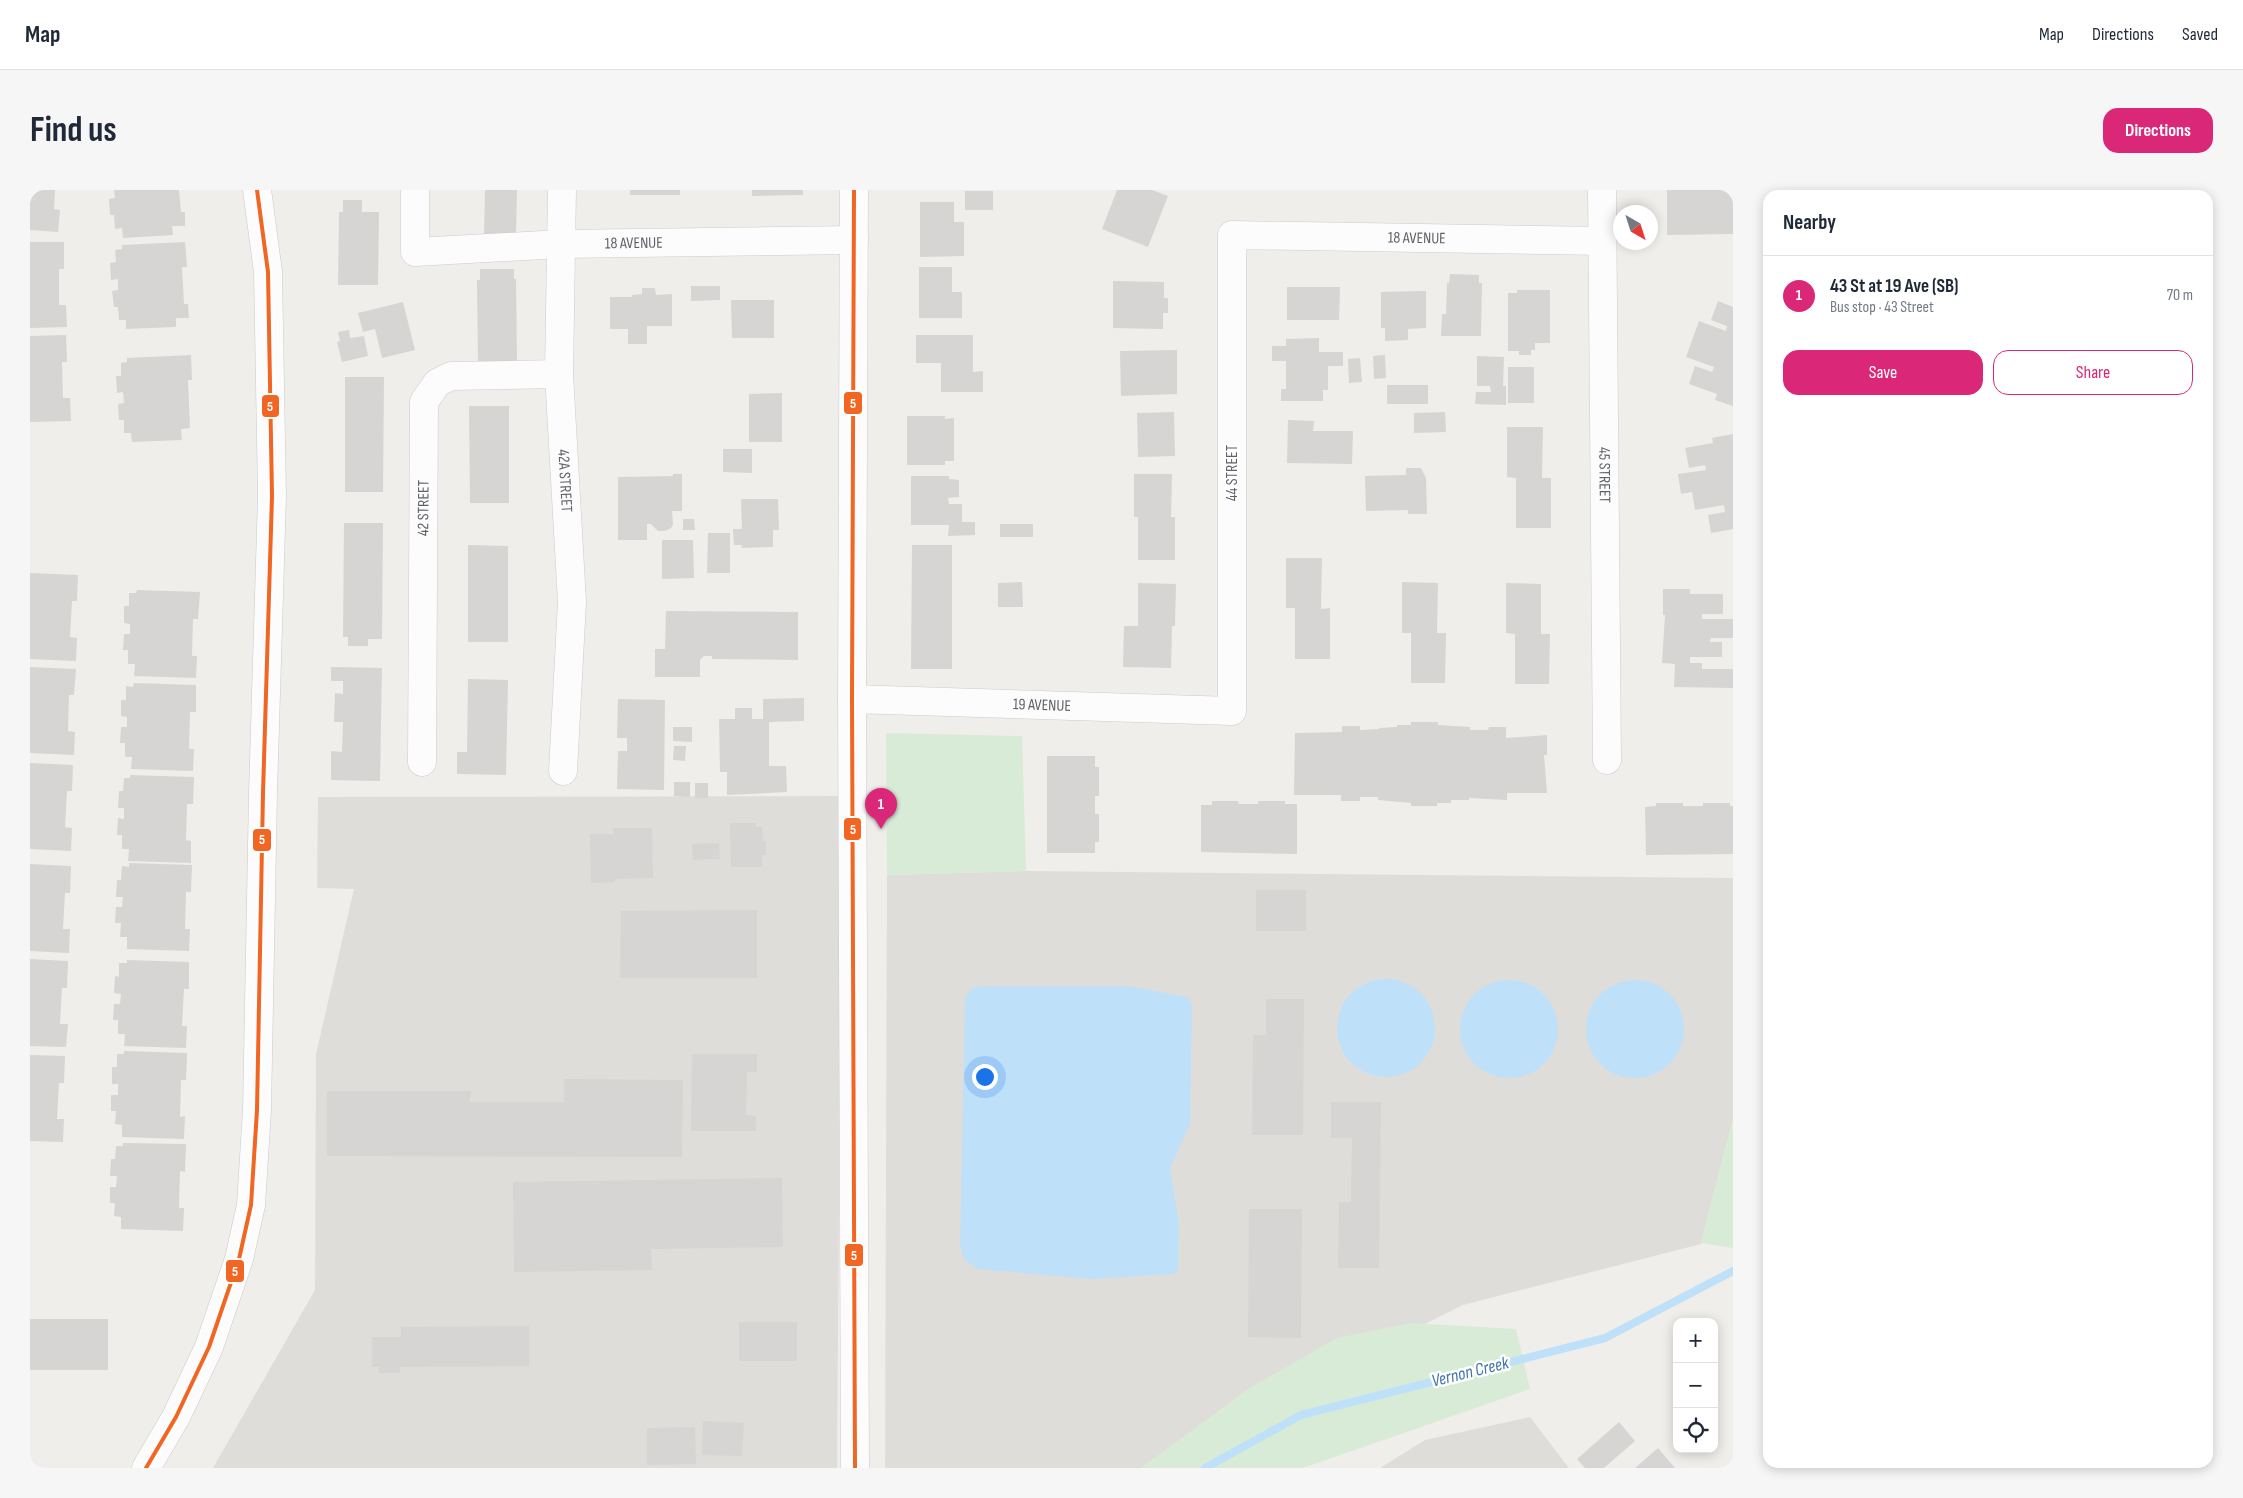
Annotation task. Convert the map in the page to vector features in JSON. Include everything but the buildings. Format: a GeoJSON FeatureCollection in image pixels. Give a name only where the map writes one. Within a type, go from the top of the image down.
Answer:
{"type":"FeatureCollection","features":[{"type":"Feature","properties":{"kind":"street"},"geometry":{"type":"LineString","coordinates":[[146,1468],[176,1418],[209,1347],[239,1259],[251,1205],[257,1110],[263,802],[272,496],[268,272],[257,190]]}},
{"type":"Feature","properties":{"kind":"street","name":"18 AVENUE"},"geometry":{"type":"LineString","coordinates":[[416,190],[415,252],[561,244],[854,240]]}},
{"type":"Feature","properties":{"kind":"street","name":"42A STREET"},"geometry":{"type":"LineString","coordinates":[[562,190],[560,374],[572,602],[563,771]]}},
{"type":"Feature","properties":{"kind":"street"},"geometry":{"type":"LineString","coordinates":[[854,190],[852,699],[855,1468]]}},
{"type":"Feature","properties":{"kind":"street","name":"45 STREET"},"geometry":{"type":"LineString","coordinates":[[1602,190],[1607,760]]}},
{"type":"Feature","properties":{"kind":"street","name":"18 AVENUE"},"geometry":{"type":"LineString","coordinates":[[1232,235],[1601,241]]}},
{"type":"Feature","properties":{"kind":"street","name":"44 STREET"},"geometry":{"type":"LineString","coordinates":[[1232,235],[1232,711]]}},
{"type":"Feature","properties":{"kind":"street","name":"42 STREET"},"geometry":{"type":"LineString","coordinates":[[422,762],[424,402],[437,383],[451,376],[560,374]]}},
{"type":"Feature","properties":{"kind":"street","name":"19 AVENUE"},"geometry":{"type":"LineString","coordinates":[[852,699],[1232,711]]}},
{"type":"Feature","properties":{"kind":"shaded area"},"geometry":{"type":"Polygon","coordinates":[[[842,796],[837,1468],[213,1468],[315,1290],[316,1054],[354,889],[317,888],[318,797],[842,796]]]}},
{"type":"Feature","properties":{"kind":"shaded area"},"geometry":{"type":"Polygon","coordinates":[[[1026,871],[1733,878],[1733,1119],[1701,1244],[1463,1305],[1224,1424],[1159,1468],[885,1468],[887,875],[1026,871]]]}},
{"type":"Feature","properties":{"kind":"shaded area"},"geometry":{"type":"Polygon","coordinates":[[[1530,1417],[1569,1468],[1380,1468],[1425,1440],[1530,1417]]]}},
{"type":"Feature","properties":{"kind":"green space"},"geometry":{"type":"Polygon","coordinates":[[[886,733],[1022,736],[1026,871],[887,875],[886,733]]]}},
{"type":"Feature","properties":{"kind":"green space"},"geometry":{"type":"Polygon","coordinates":[[[1733,1117],[1733,1248],[1701,1243],[1733,1117]]]}},
{"type":"Feature","properties":{"kind":"green space"},"geometry":{"type":"Polygon","coordinates":[[[1411,1323],[1516,1329],[1530,1389],[1303,1468],[1141,1468],[1248,1389],[1337,1338],[1411,1323]]]}},
{"type":"Feature","properties":{"kind":"water"},"geometry":{"type":"Polygon","coordinates":[[[1386,979],[1405,983],[1421,993],[1431,1009],[1435,1028],[1431,1047],[1421,1063],[1405,1073],[1386,1077],[1367,1073],[1351,1063],[1341,1047],[1337,1028],[1341,1009],[1351,993],[1367,983],[1386,979]]]}},
{"type":"Feature","properties":{"kind":"water"},"geometry":{"type":"Polygon","coordinates":[[[1509,980],[1528,984],[1544,994],[1554,1010],[1558,1029],[1554,1048],[1544,1064],[1528,1074],[1509,1078],[1490,1074],[1474,1064],[1464,1048],[1460,1029],[1464,1010],[1474,994],[1490,984],[1509,980]]]}},
{"type":"Feature","properties":{"kind":"water"},"geometry":{"type":"Polygon","coordinates":[[[1635,980],[1654,984],[1670,994],[1680,1010],[1684,1029],[1680,1048],[1670,1064],[1654,1074],[1635,1078],[1616,1074],[1600,1064],[1590,1048],[1586,1029],[1590,1010],[1600,994],[1616,984],[1635,980]]]}},
{"type":"Feature","properties":{"kind":"water"},"geometry":{"type":"Polygon","coordinates":[[[982,986],[1127,986],[1188,997],[1192,1007],[1190,1124],[1170,1168],[1179,1224],[1178,1271],[1172,1274],[1092,1279],[977,1269],[963,1258],[960,1246],[965,998],[971,989],[982,986]]]}},
{"type":"Feature","properties":{"kind":"waterway","name":"Vernon Creek"},"geometry":{"type":"LineString","coordinates":[[1205,1468],[1301,1415],[1605,1338],[1733,1271]]}},
{"type":"Feature","properties":{"kind":"transit line","name":"5"},"geometry":{"type":"LineString","coordinates":[[146,1468],[176,1417],[209,1347],[239,1259],[251,1205],[257,1110],[263,793],[272,496],[268,272],[257,190]]}},
{"type":"Feature","properties":{"kind":"transit line","name":"5"},"geometry":{"type":"LineString","coordinates":[[854,190],[852,699],[855,1468]]}},
{"type":"Feature","properties":{"kind":"place","name":"43 St at 19 Ave (SB)"},"geometry":{"type":"Point","coordinates":[881,829]}}]}
